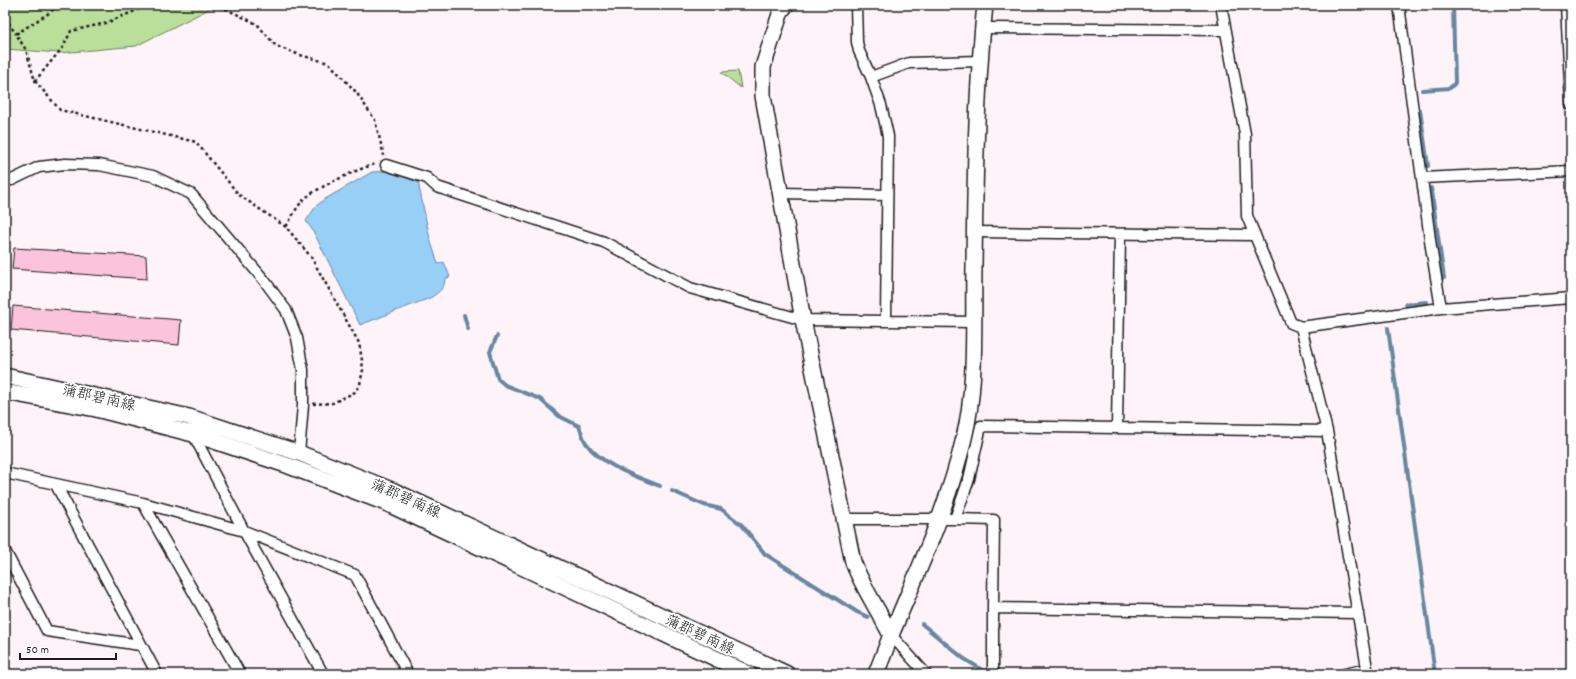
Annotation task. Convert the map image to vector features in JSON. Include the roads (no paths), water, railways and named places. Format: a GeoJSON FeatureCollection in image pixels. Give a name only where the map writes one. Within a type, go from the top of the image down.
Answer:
{"type":"FeatureCollection","features":[{"type":"Feature","properties":{"kind":"main road"},"geometry":{"type":"LineString","coordinates":[[786,5],[781,11],[763,67],[763,96],[803,320],[853,562],[860,580],[883,618],[891,636]]}},
{"type":"Feature","properties":{"kind":"main road"},"geometry":{"type":"LineString","coordinates":[[876,674],[940,519],[967,424],[972,377],[974,232],[980,61],[985,5]]}},
{"type":"Feature","properties":{"kind":"main road","name":"蒲郡碧南線"},"geometry":{"type":"LineString","coordinates":[[5,376],[189,417],[299,453],[394,491],[787,674]]}},
{"type":"Feature","properties":{"kind":"main road","name":"蒲郡碧南線"},"geometry":{"type":"LineString","coordinates":[[5,392],[96,409],[192,434],[289,466],[386,503],[749,674]]}},
{"type":"Feature","properties":{"kind":"street"},"geometry":{"type":"LineString","coordinates":[[856,5],[858,51],[871,77],[881,105],[888,136],[886,321]]}},
{"type":"Feature","properties":{"kind":"street"},"geometry":{"type":"LineString","coordinates":[[1221,5],[1245,134],[1247,216],[1291,323],[1301,327],[1442,308],[1571,298]]}},
{"type":"Feature","properties":{"kind":"street"},"geometry":{"type":"LineString","coordinates":[[1399,5],[1431,247],[1442,308]]}},
{"type":"Feature","properties":{"kind":"street"},"geometry":{"type":"LineString","coordinates":[[1566,5],[1571,105]]}},
{"type":"Feature","properties":{"kind":"street"},"geometry":{"type":"LineString","coordinates":[[983,28],[1225,30]]}},
{"type":"Feature","properties":{"kind":"street"},"geometry":{"type":"LineString","coordinates":[[871,77],[909,63],[980,61]]}},
{"type":"Feature","properties":{"kind":"street"},"geometry":{"type":"LineString","coordinates":[[12,180],[40,167],[65,164],[99,165],[153,176],[191,194],[264,280],[286,310],[297,338],[303,370],[303,405],[299,453]]}},
{"type":"Feature","properties":{"kind":"street"},"geometry":{"type":"LineString","coordinates":[[386,165],[427,178],[437,187],[604,242],[690,288],[803,320],[973,322]]}},
{"type":"Feature","properties":{"kind":"street"},"geometry":{"type":"LineString","coordinates":[[1422,178],[1571,171]]}},
{"type":"Feature","properties":{"kind":"street"},"geometry":{"type":"LineString","coordinates":[[780,193],[887,195]]}},
{"type":"Feature","properties":{"kind":"street"},"geometry":{"type":"LineString","coordinates":[[974,232],[1255,235]]}},
{"type":"Feature","properties":{"kind":"street"},"geometry":{"type":"LineString","coordinates":[[1117,428],[1120,234]]}},
{"type":"Feature","properties":{"kind":"street"},"geometry":{"type":"LineString","coordinates":[[1301,327],[1327,431],[1368,672],[1345,674]]}},
{"type":"Feature","properties":{"kind":"street"},"geometry":{"type":"LineString","coordinates":[[955,519],[969,479],[981,426],[1327,431]]}},
{"type":"Feature","properties":{"kind":"street"},"geometry":{"type":"LineString","coordinates":[[192,434],[323,674]]}},
{"type":"Feature","properties":{"kind":"street"},"geometry":{"type":"LineString","coordinates":[[5,473],[143,503],[244,531],[355,574],[408,674]]}},
{"type":"Feature","properties":{"kind":"street"},"geometry":{"type":"LineString","coordinates":[[56,485],[156,674]]}},
{"type":"Feature","properties":{"kind":"street"},"geometry":{"type":"LineString","coordinates":[[143,503],[240,674]]}},
{"type":"Feature","properties":{"kind":"street"},"geometry":{"type":"LineString","coordinates":[[844,518],[994,520],[993,674]]}},
{"type":"Feature","properties":{"kind":"street"},"geometry":{"type":"LineString","coordinates":[[5,551],[47,631],[140,645]]}},
{"type":"Feature","properties":{"kind":"street"},"geometry":{"type":"LineString","coordinates":[[993,608],[1358,613]]}},
{"type":"Feature","properties":{"kind":"street"},"geometry":{"type":"LineString","coordinates":[[891,636],[926,674]]}},
{"type":"Feature","properties":{"kind":"water"},"geometry":{"type":"Polygon","coordinates":[[[388,171],[418,182],[430,239],[438,264],[444,262],[450,277],[445,279],[442,288],[430,298],[360,325],[313,231],[306,221],[316,206],[325,199],[372,172],[388,171]]]}},
{"type":"Feature","properties":{"kind":"waterway"},"geometry":{"type":"LineString","coordinates":[[1422,90],[1450,88],[1455,83],[1453,5]]}},
{"type":"Feature","properties":{"kind":"waterway"},"geometry":{"type":"LineString","coordinates":[[1420,110],[1428,166]]}},
{"type":"Feature","properties":{"kind":"waterway"},"geometry":{"type":"LineString","coordinates":[[1431,188],[1444,278]]}},
{"type":"Feature","properties":{"kind":"waterway"},"geometry":{"type":"LineString","coordinates":[[1406,304],[1427,302]]}},
{"type":"Feature","properties":{"kind":"waterway"},"geometry":{"type":"LineString","coordinates":[[464,315],[468,329]]}},
{"type":"Feature","properties":{"kind":"waterway"},"geometry":{"type":"LineString","coordinates":[[1388,328],[1435,674]]}},
{"type":"Feature","properties":{"kind":"waterway"},"geometry":{"type":"LineString","coordinates":[[497,336],[490,352],[498,379],[505,385],[540,399],[559,416],[579,426],[586,443],[593,451],[610,464],[660,486]]}},
{"type":"Feature","properties":{"kind":"waterway"},"geometry":{"type":"LineString","coordinates":[[672,491],[704,505],[721,509],[742,525],[765,554],[857,612],[868,617]]}},
{"type":"Feature","properties":{"kind":"waterway"},"geometry":{"type":"LineString","coordinates":[[922,624],[963,658],[987,673]]}}]}
